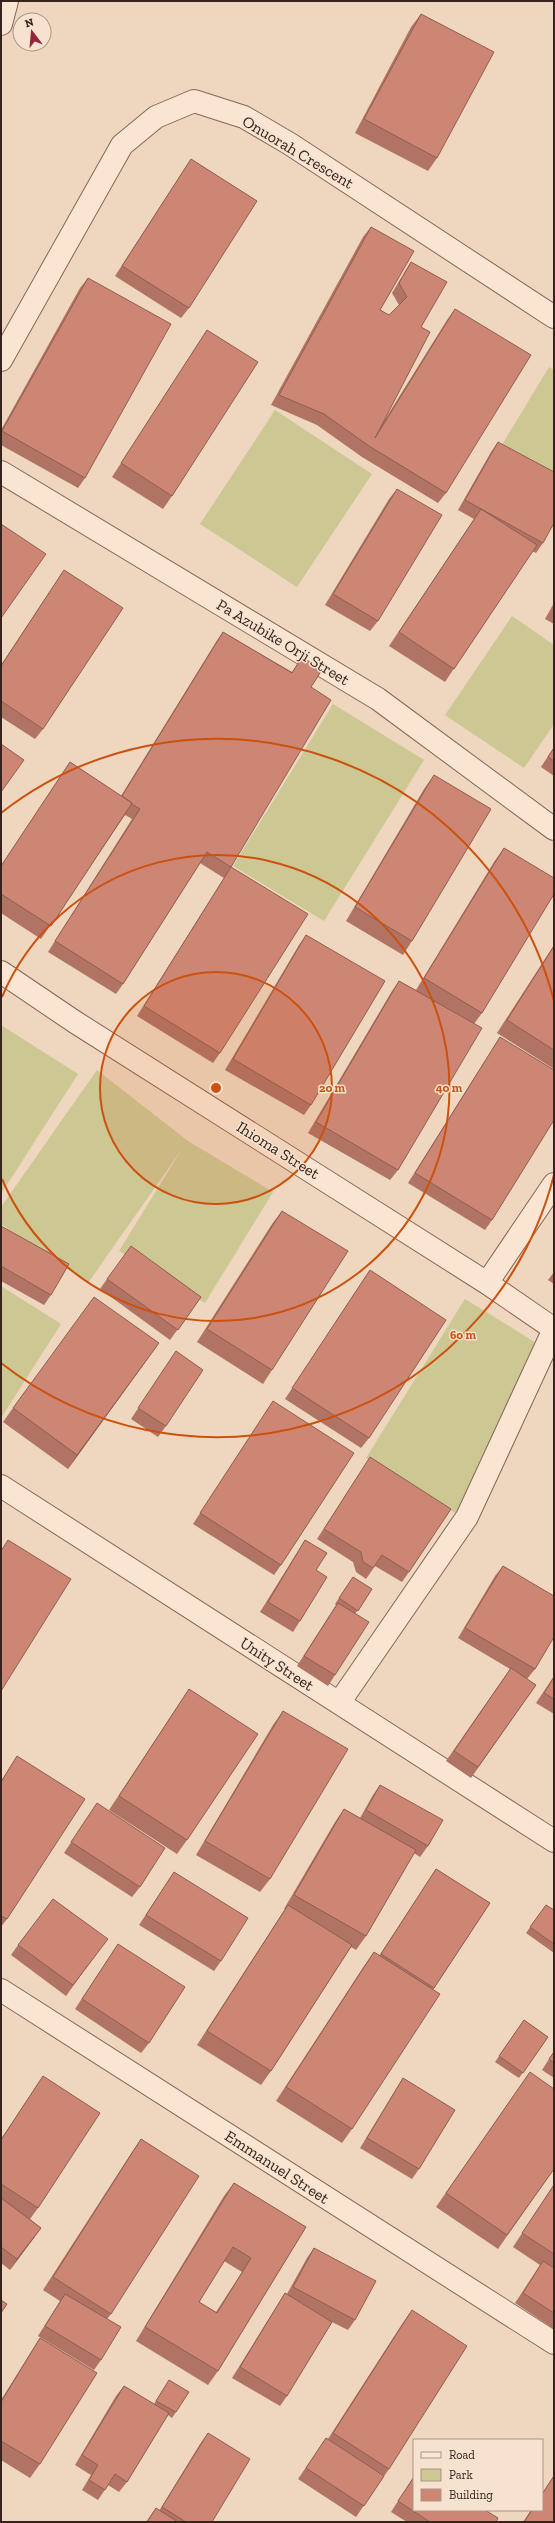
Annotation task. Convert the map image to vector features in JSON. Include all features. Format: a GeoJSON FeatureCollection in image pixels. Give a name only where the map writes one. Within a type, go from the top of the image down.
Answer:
{"type":"FeatureCollection","features":[{"type":"Feature","properties":{"kind":"street"},"geometry":{"type":"LineString","coordinates":[[1,24],[7,1]]}},
{"type":"Feature","properties":{"kind":"street","name":"Onuorah Crescent"},"geometry":{"type":"LineString","coordinates":[[1,360],[122,145],[156,117],[194,101],[244,117],[290,144],[554,317]]}},
{"type":"Feature","properties":{"kind":"street","name":"Pa Azubike Orji Street"},"geometry":{"type":"LineString","coordinates":[[1,472],[378,700],[554,829]]}},
{"type":"Feature","properties":{"kind":"street","name":"Ihioma Street"},"geometry":{"type":"LineString","coordinates":[[1,972],[75,1022],[487,1282],[554,1329]]}},
{"type":"Feature","properties":{"kind":"street"},"geometry":{"type":"LineString","coordinates":[[487,1282],[554,1184]]}},
{"type":"Feature","properties":{"kind":"street"},"geometry":{"type":"LineString","coordinates":[[339,1703],[468,1517],[554,1329]]}},
{"type":"Feature","properties":{"kind":"street","name":"Unity Street"},"geometry":{"type":"LineString","coordinates":[[1,1486],[554,1841]]}},
{"type":"Feature","properties":{"kind":"street","name":"Emmanuel Street"},"geometry":{"type":"LineString","coordinates":[[1,1990],[554,2343]]}},
{"type":"Feature","properties":{"kind":"green space"},"geometry":{"type":"Polygon","coordinates":[[[549,367],[554,370],[554,483],[499,450],[549,367]]]}},
{"type":"Feature","properties":{"kind":"green space"},"geometry":{"type":"Polygon","coordinates":[[[275,410],[372,474],[297,587],[200,524],[275,410]]]}},
{"type":"Feature","properties":{"kind":"green space"},"geometry":{"type":"Polygon","coordinates":[[[512,616],[554,645],[554,724],[524,768],[445,715],[512,616]]]}},
{"type":"Feature","properties":{"kind":"green space"},"geometry":{"type":"Polygon","coordinates":[[[333,704],[424,760],[324,921],[233,866],[333,704]]]}},
{"type":"Feature","properties":{"kind":"green space"},"geometry":{"type":"Polygon","coordinates":[[[1,1025],[78,1074],[1,1194],[1,1025]]]}},
{"type":"Feature","properties":{"kind":"green space"},"geometry":{"type":"Polygon","coordinates":[[[97,1070],[188,1141],[273,1192],[205,1303],[119,1251],[182,1149],[88,1283],[1,1224],[1,1207],[97,1070]]]}},
{"type":"Feature","properties":{"kind":"green space"},"geometry":{"type":"Polygon","coordinates":[[[1,1286],[61,1324],[1,1418],[1,1286]]]}},
{"type":"Feature","properties":{"kind":"green space"},"geometry":{"type":"Polygon","coordinates":[[[465,1299],[554,1354],[554,1358],[457,1514],[366,1458],[465,1299]]]}},
{"type":"Feature","properties":{"kind":"building"},"geometry":{"type":"Polygon","coordinates":[[[421,14],[494,52],[437,158],[364,119],[421,14]]]}},
{"type":"Feature","properties":{"kind":"building"},"geometry":{"type":"Polygon","coordinates":[[[191,159],[257,201],[189,308],[122,266],[191,159]]]}},
{"type":"Feature","properties":{"kind":"building"},"geometry":{"type":"Polygon","coordinates":[[[371,227],[414,251],[380,310],[389,315],[407,297],[399,283],[411,262],[447,282],[421,327],[430,332],[375,438],[455,309],[531,355],[446,493],[369,446],[324,414],[279,395],[371,227]]]}},
{"type":"Feature","properties":{"kind":"building"},"geometry":{"type":"Polygon","coordinates":[[[88,278],[171,324],[85,478],[2,431],[88,278]]]}},
{"type":"Feature","properties":{"kind":"building"},"geometry":{"type":"Polygon","coordinates":[[[207,330],[258,362],[172,496],[121,463],[207,330]]]}},
{"type":"Feature","properties":{"kind":"building"},"geometry":{"type":"Polygon","coordinates":[[[498,442],[554,472],[554,523],[543,543],[465,500],[498,442]]]}},
{"type":"Feature","properties":{"kind":"building"},"geometry":{"type":"Polygon","coordinates":[[[397,489],[442,515],[378,621],[333,594],[397,489]]]}},
{"type":"Feature","properties":{"kind":"building"},"geometry":{"type":"Polygon","coordinates":[[[481,509],[537,545],[454,669],[399,632],[481,509]]]}},
{"type":"Feature","properties":{"kind":"building"},"geometry":{"type":"Polygon","coordinates":[[[1,524],[46,554],[1,618],[1,524]]]}},
{"type":"Feature","properties":{"kind":"building"},"geometry":{"type":"Polygon","coordinates":[[[64,570],[123,608],[43,729],[1,701],[1,666],[64,570]]]}},
{"type":"Feature","properties":{"kind":"building"},"geometry":{"type":"Polygon","coordinates":[[[223,632],[292,673],[302,657],[322,670],[311,687],[331,700],[231,867],[207,852],[123,984],[55,941],[140,809],[122,796],[223,632]]]}},
{"type":"Feature","properties":{"kind":"building"},"geometry":{"type":"Polygon","coordinates":[[[1,744],[24,760],[1,792],[1,744]]]}},
{"type":"Feature","properties":{"kind":"building"},"geometry":{"type":"Polygon","coordinates":[[[554,748],[554,761],[548,757],[554,748]]]}},
{"type":"Feature","properties":{"kind":"building"},"geometry":{"type":"Polygon","coordinates":[[[70,762],[132,803],[51,926],[1,894],[1,866],[70,762]]]}},
{"type":"Feature","properties":{"kind":"building"},"geometry":{"type":"Polygon","coordinates":[[[434,775],[491,809],[412,941],[355,907],[434,775]]]}},
{"type":"Feature","properties":{"kind":"building"},"geometry":{"type":"Polygon","coordinates":[[[504,848],[554,878],[554,894],[482,1013],[424,978],[504,848]]]}},
{"type":"Feature","properties":{"kind":"building"},"geometry":{"type":"Polygon","coordinates":[[[231,867],[308,914],[220,1053],[144,1006],[231,867]]]}},
{"type":"Feature","properties":{"kind":"building"},"geometry":{"type":"Polygon","coordinates":[[[306,935],[385,981],[311,1105],[233,1059],[306,935]]]}},
{"type":"Feature","properties":{"kind":"building"},"geometry":{"type":"Polygon","coordinates":[[[554,946],[554,1050],[507,1020],[554,946]]]}},
{"type":"Feature","properties":{"kind":"building"},"geometry":{"type":"Polygon","coordinates":[[[399,981],[482,1028],[398,1170],[316,1122],[399,981]]]}},
{"type":"Feature","properties":{"kind":"building"},"geometry":{"type":"Polygon","coordinates":[[[500,1037],[554,1070],[554,1120],[492,1220],[415,1173],[500,1037]]]}},
{"type":"Feature","properties":{"kind":"building"},"geometry":{"type":"Polygon","coordinates":[[[282,1211],[348,1251],[272,1370],[207,1329],[282,1211]]]}},
{"type":"Feature","properties":{"kind":"building"},"geometry":{"type":"Polygon","coordinates":[[[1,1226],[69,1264],[51,1295],[1,1266],[1,1226]]]}},
{"type":"Feature","properties":{"kind":"building"},"geometry":{"type":"Polygon","coordinates":[[[131,1246],[201,1297],[178,1330],[107,1279],[131,1246]]]}},
{"type":"Feature","properties":{"kind":"building"},"geometry":{"type":"Polygon","coordinates":[[[370,1270],[446,1320],[369,1438],[292,1388],[370,1270]]]}},
{"type":"Feature","properties":{"kind":"building"},"geometry":{"type":"Polygon","coordinates":[[[94,1297],[159,1343],[77,1455],[13,1408],[94,1297]]]}},
{"type":"Feature","properties":{"kind":"building"},"geometry":{"type":"Polygon","coordinates":[[[176,1351],[203,1370],[166,1426],[138,1408],[176,1351]]]}},
{"type":"Feature","properties":{"kind":"building"},"geometry":{"type":"Polygon","coordinates":[[[273,1401],[354,1453],[281,1565],[200,1513],[273,1401]]]}},
{"type":"Feature","properties":{"kind":"building"},"geometry":{"type":"Polygon","coordinates":[[[370,1457],[451,1509],[409,1572],[382,1555],[373,1568],[363,1562],[361,1552],[324,1529],[370,1457]]]}},
{"type":"Feature","properties":{"kind":"building"},"geometry":{"type":"Polygon","coordinates":[[[8,1540],[71,1579],[1,1691],[1,1551],[8,1540]]]}},
{"type":"Feature","properties":{"kind":"building"},"geometry":{"type":"Polygon","coordinates":[[[305,1540],[327,1553],[316,1570],[327,1577],[300,1621],[268,1602],[305,1540]]]}},
{"type":"Feature","properties":{"kind":"building"},"geometry":{"type":"Polygon","coordinates":[[[503,1566],[554,1596],[554,1637],[535,1669],[465,1628],[503,1566]]]}},
{"type":"Feature","properties":{"kind":"building"},"geometry":{"type":"Polygon","coordinates":[[[353,1577],[372,1589],[358,1611],[339,1598],[353,1577]]]}},
{"type":"Feature","properties":{"kind":"building"},"geometry":{"type":"Polygon","coordinates":[[[338,1603],[369,1622],[335,1675],[304,1656],[338,1603]]]}},
{"type":"Feature","properties":{"kind":"building"},"geometry":{"type":"Polygon","coordinates":[[[511,1668],[536,1685],[478,1767],[454,1751],[511,1668]]]}},
{"type":"Feature","properties":{"kind":"building"},"geometry":{"type":"Polygon","coordinates":[[[554,1677],[554,1699],[544,1693],[554,1677]]]}},
{"type":"Feature","properties":{"kind":"building"},"geometry":{"type":"Polygon","coordinates":[[[189,1689],[258,1734],[187,1840],[119,1796],[189,1689]]]}},
{"type":"Feature","properties":{"kind":"building"},"geometry":{"type":"Polygon","coordinates":[[[283,1711],[348,1749],[270,1879],[205,1841],[283,1711]]]}},
{"type":"Feature","properties":{"kind":"building"},"geometry":{"type":"Polygon","coordinates":[[[17,1756],[85,1799],[7,1919],[1,1916],[1,1782],[17,1756]]]}},
{"type":"Feature","properties":{"kind":"building"},"geometry":{"type":"Polygon","coordinates":[[[380,1785],[443,1820],[428,1846],[366,1810],[380,1785]]]}},
{"type":"Feature","properties":{"kind":"building"},"geometry":{"type":"Polygon","coordinates":[[[97,1803],[165,1848],[140,1887],[71,1842],[97,1803]]]}},
{"type":"Feature","properties":{"kind":"building"},"geometry":{"type":"Polygon","coordinates":[[[344,1809],[416,1850],[366,1936],[294,1895],[344,1809]]]}},
{"type":"Feature","properties":{"kind":"building"},"geometry":{"type":"Polygon","coordinates":[[[436,1869],[490,1903],[434,1988],[381,1954],[436,1869]]]}},
{"type":"Feature","properties":{"kind":"building"},"geometry":{"type":"Polygon","coordinates":[[[174,1872],[248,1918],[221,1961],[146,1915],[174,1872]]]}},
{"type":"Feature","properties":{"kind":"building"},"geometry":{"type":"Polygon","coordinates":[[[53,1899],[108,1939],[73,1985],[18,1945],[53,1899]]]}},
{"type":"Feature","properties":{"kind":"building"},"geometry":{"type":"Polygon","coordinates":[[[288,1905],[352,1945],[271,2071],[207,2031],[288,1905]]]}},
{"type":"Feature","properties":{"kind":"building"},"geometry":{"type":"Polygon","coordinates":[[[546,1905],[554,1910],[554,1944],[530,1927],[546,1905]]]}},
{"type":"Feature","properties":{"kind":"building"},"geometry":{"type":"Polygon","coordinates":[[[118,1944],[185,1987],[149,2043],[82,1999],[118,1944]]]}},
{"type":"Feature","properties":{"kind":"building"},"geometry":{"type":"Polygon","coordinates":[[[374,1952],[440,1994],[352,2129],[286,2087],[374,1952]]]}},
{"type":"Feature","properties":{"kind":"building"},"geometry":{"type":"Polygon","coordinates":[[[524,2020],[548,2037],[523,2073],[499,2056],[524,2020]]]}},
{"type":"Feature","properties":{"kind":"building"},"geometry":{"type":"Polygon","coordinates":[[[554,2052],[554,2063],[549,2059],[554,2052]]]}},
{"type":"Feature","properties":{"kind":"building"},"geometry":{"type":"Polygon","coordinates":[[[530,2072],[554,2089],[554,2169],[507,2235],[446,2193],[530,2072]]]}},
{"type":"Feature","properties":{"kind":"building"},"geometry":{"type":"Polygon","coordinates":[[[43,2076],[100,2113],[38,2208],[1,2184],[1,2140],[43,2076]]]}},
{"type":"Feature","properties":{"kind":"building"},"geometry":{"type":"Polygon","coordinates":[[[403,2078],[455,2110],[419,2169],[367,2138],[403,2078]]]}},
{"type":"Feature","properties":{"kind":"building"},"geometry":{"type":"Polygon","coordinates":[[[141,2139],[199,2176],[111,2314],[53,2277],[141,2139]]]}},
{"type":"Feature","properties":{"kind":"building"},"geometry":{"type":"Polygon","coordinates":[[[234,2183],[306,2227],[218,2371],[145,2327],[234,2183]],[[233,2247],[199,2302],[217,2313],[251,2258],[233,2247]]]}},
{"type":"Feature","properties":{"kind":"building"},"geometry":{"type":"Polygon","coordinates":[[[554,2185],[554,2254],[522,2233],[554,2185]]]}},
{"type":"Feature","properties":{"kind":"building"},"geometry":{"type":"Polygon","coordinates":[[[1,2198],[41,2228],[17,2259],[1,2247],[1,2198]]]}},
{"type":"Feature","properties":{"kind":"building"},"geometry":{"type":"Polygon","coordinates":[[[314,2248],[376,2281],[355,2320],[293,2287],[314,2248]]]}},
{"type":"Feature","properties":{"kind":"building"},"geometry":{"type":"Polygon","coordinates":[[[543,2261],[554,2268],[554,2313],[523,2293],[543,2261]]]}},
{"type":"Feature","properties":{"kind":"building"},"geometry":{"type":"Polygon","coordinates":[[[285,2293],[332,2322],[287,2396],[240,2367],[285,2293]]]}},
{"type":"Feature","properties":{"kind":"building"},"geometry":{"type":"Polygon","coordinates":[[[65,2294],[121,2327],[101,2360],[45,2326],[65,2294]]]}},
{"type":"Feature","properties":{"kind":"building"},"geometry":{"type":"Polygon","coordinates":[[[1,2300],[7,2304],[1,2313],[1,2300]]]}},
{"type":"Feature","properties":{"kind":"building"},"geometry":{"type":"Polygon","coordinates":[[[412,2310],[467,2346],[389,2469],[333,2433],[412,2310]]]}},
{"type":"Feature","properties":{"kind":"building"},"geometry":{"type":"Polygon","coordinates":[[[40,2338],[97,2373],[40,2464],[1,2441],[1,2402],[40,2338]]]}},
{"type":"Feature","properties":{"kind":"building"},"geometry":{"type":"Polygon","coordinates":[[[169,2380],[189,2392],[176,2412],[156,2401],[169,2380]]]}},
{"type":"Feature","properties":{"kind":"building"},"geometry":{"type":"Polygon","coordinates":[[[124,2386],[169,2413],[127,2482],[115,2474],[105,2490],[89,2480],[98,2465],[82,2455],[124,2386]]]}},
{"type":"Feature","properties":{"kind":"building"},"geometry":{"type":"Polygon","coordinates":[[[208,2433],[250,2459],[212,2522],[186,2522],[162,2507],[208,2433]]]}},
{"type":"Feature","properties":{"kind":"building"},"geometry":{"type":"Polygon","coordinates":[[[326,2438],[384,2476],[364,2506],[306,2468],[326,2438]]]}},
{"type":"Feature","properties":{"kind":"building"},"geometry":{"type":"Polygon","coordinates":[[[554,2476],[554,2522],[524,2522],[531,2511],[543,2511],[543,2492],[554,2476]]]}},
{"type":"Feature","properties":{"kind":"building"},"geometry":{"type":"Polygon","coordinates":[[[413,2478],[413,2511],[398,2501],[413,2478]]]}},
{"type":"Feature","properties":{"kind":"building"},"geometry":{"type":"Polygon","coordinates":[[[156,2508],[178,2522],[147,2522],[156,2508]]]}},
{"type":"Feature","properties":{"kind":"building"},"geometry":{"type":"Polygon","coordinates":[[[413,2511],[487,2511],[498,2518],[496,2522],[430,2522],[413,2511]]]}}]}
